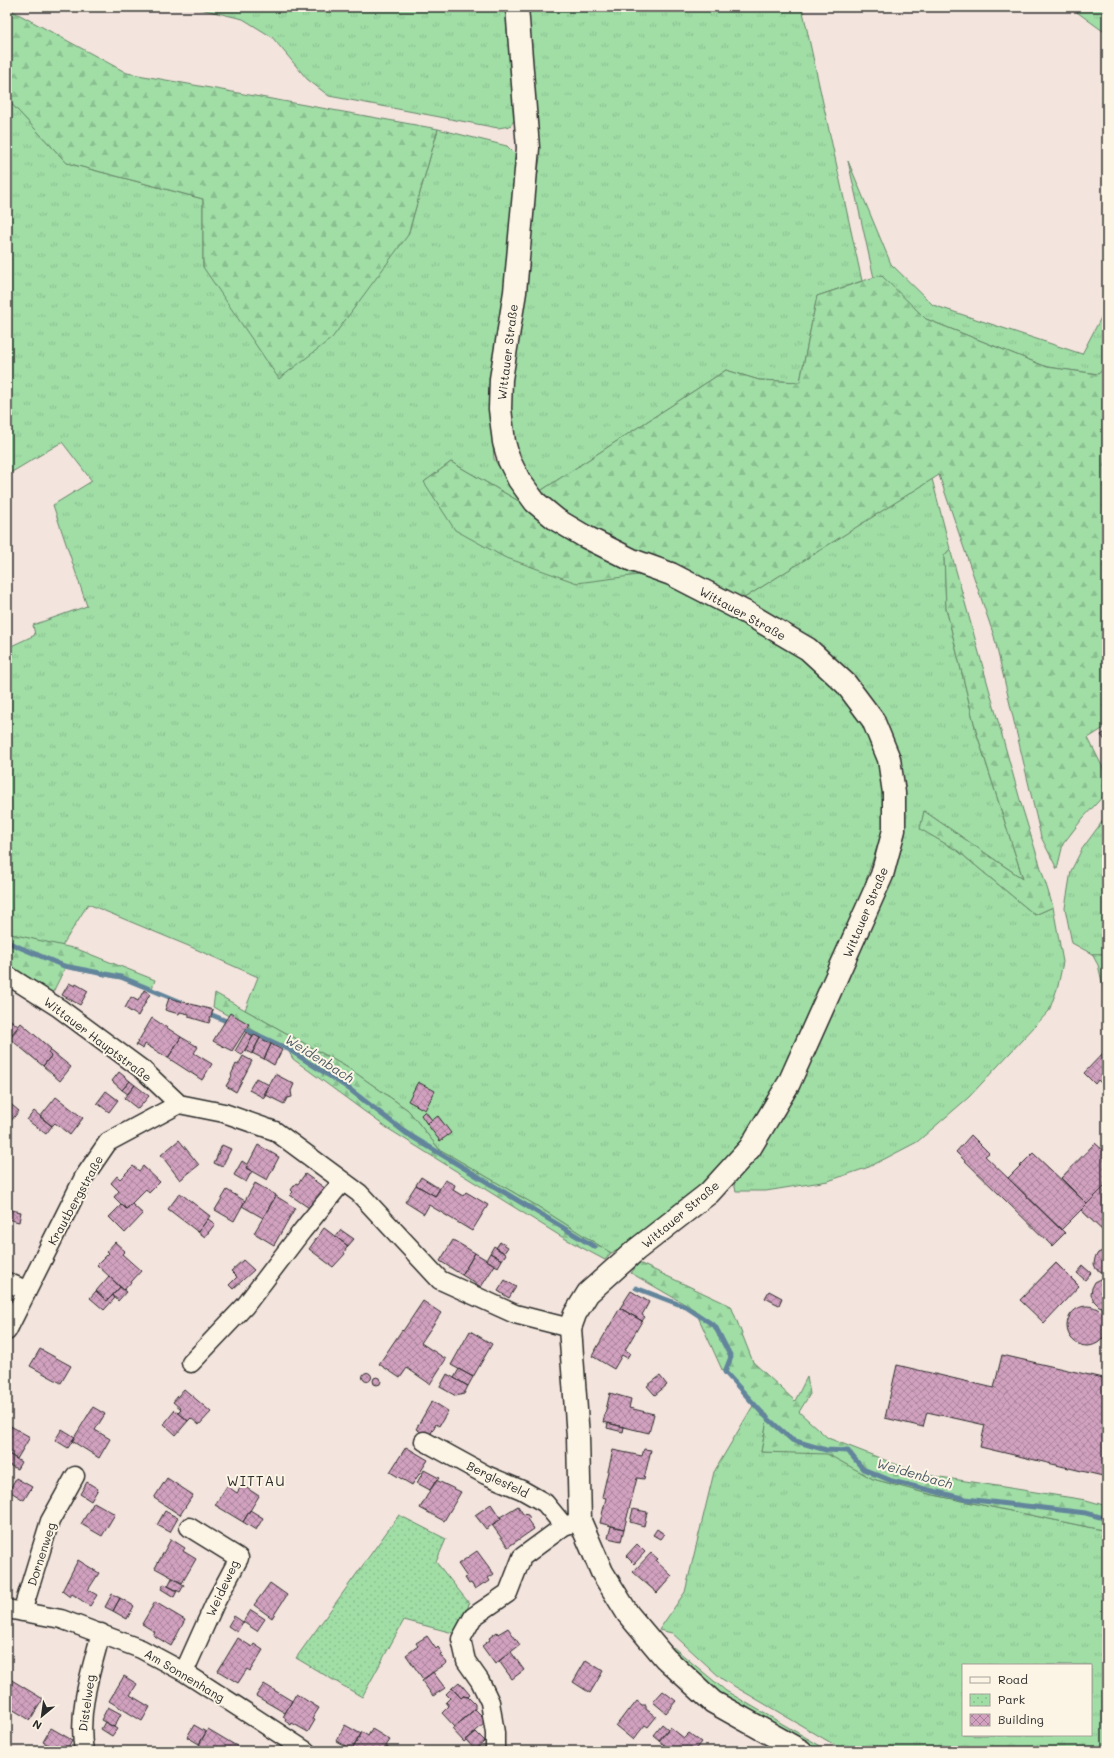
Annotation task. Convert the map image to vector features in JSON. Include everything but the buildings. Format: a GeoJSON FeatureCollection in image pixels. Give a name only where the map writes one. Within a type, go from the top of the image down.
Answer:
{"type":"FeatureCollection","features":[{"type":"Feature","properties":{"kind":"street","name":"Wittauer Straße"},"geometry":{"type":"LineString","coordinates":[[517,7],[528,148],[515,292],[501,379],[500,409],[504,442],[519,480],[535,502],[558,520],[584,536],[632,560],[671,574],[747,613],[808,649],[846,684],[873,720],[889,759],[894,793],[894,830],[882,875],[789,1083],[750,1148],[710,1193],[636,1250],[588,1293],[575,1314],[570,1328],[578,1437],[572,1524],[624,1608],[665,1658],[713,1702],[801,1751]]}},
{"type":"Feature","properties":{"kind":"street","name":"Wittauer Hauptstraße"},"geometry":{"type":"LineString","coordinates":[[7,975],[59,1008],[143,1070],[179,1104]]}},
{"type":"Feature","properties":{"kind":"street"},"geometry":{"type":"LineString","coordinates":[[179,1104],[224,1113],[275,1131],[359,1193],[440,1280],[515,1314],[570,1328]]}},
{"type":"Feature","properties":{"kind":"street","name":"Krautbergstraße"},"geometry":{"type":"LineString","coordinates":[[7,1331],[26,1290],[84,1177],[108,1142],[179,1104]]}},
{"type":"Feature","properties":{"kind":"street"},"geometry":{"type":"LineString","coordinates":[[191,1363],[245,1306],[302,1231],[343,1181]]}},
{"type":"Feature","properties":{"kind":"street"},"geometry":{"type":"LineString","coordinates":[[7,1282],[26,1290]]}},
{"type":"Feature","properties":{"kind":"street","name":"Berglesfeld"},"geometry":{"type":"LineString","coordinates":[[424,1442],[486,1475],[522,1490],[545,1503],[572,1524]]}},
{"type":"Feature","properties":{"kind":"street","name":"Dornenweg"},"geometry":{"type":"LineString","coordinates":[[15,1610],[50,1521],[75,1476]]}},
{"type":"Feature","properties":{"kind":"street"},"geometry":{"type":"LineString","coordinates":[[495,1751],[495,1732],[490,1702],[480,1681],[466,1661],[461,1639],[473,1617],[508,1593],[522,1557],[572,1524]]}},
{"type":"Feature","properties":{"kind":"street","name":"Weideweg"},"geometry":{"type":"LineString","coordinates":[[184,1672],[215,1603],[239,1558],[189,1527]]}},
{"type":"Feature","properties":{"kind":"street","name":"Am Sonnenhang"},"geometry":{"type":"LineString","coordinates":[[15,1610],[61,1619],[141,1649],[184,1672],[281,1745],[306,1751]]}},
{"type":"Feature","properties":{"kind":"street","name":"Distelweg"},"geometry":{"type":"LineString","coordinates":[[84,1751],[81,1734],[86,1688],[101,1633]]}},
{"type":"Feature","properties":{"kind":"green space"},"geometry":{"type":"Polygon","coordinates":[[[192,7],[513,7],[520,113],[510,126],[498,128],[329,96],[307,79],[272,37],[243,19],[192,7]]]}},
{"type":"Feature","properties":{"kind":"green space"},"geometry":{"type":"Polygon","coordinates":[[[526,7],[802,7],[862,281],[817,296],[800,382],[759,380],[726,370],[539,492],[519,459],[507,433],[506,391],[540,157],[526,7]]]}},
{"type":"Feature","properties":{"kind":"green space"},"geometry":{"type":"Polygon","coordinates":[[[1070,7],[1107,7],[1107,34],[1070,7]]]}},
{"type":"Feature","properties":{"kind":"green space"},"geometry":{"type":"Polygon","coordinates":[[[7,8],[127,73],[438,129],[408,235],[332,338],[279,379],[203,267],[203,199],[67,163],[7,99],[7,8]]]}},
{"type":"Feature","properties":{"kind":"green space"},"geometry":{"type":"Polygon","coordinates":[[[7,99],[67,163],[203,199],[203,267],[408,235],[438,129],[507,146],[515,154],[513,220],[491,421],[494,459],[522,503],[451,462],[424,482],[651,573],[743,619],[842,684],[875,751],[883,773],[883,829],[853,919],[771,1096],[744,1142],[724,1165],[635,1244],[611,1253],[537,1206],[439,1149],[408,1110],[350,1069],[245,1010],[258,977],[88,904],[62,946],[7,933],[7,648],[35,635],[33,625],[87,606],[53,505],[92,481],[62,442],[7,475],[7,99]]]}},
{"type":"Feature","properties":{"kind":"green space"},"geometry":{"type":"Polygon","coordinates":[[[848,161],[891,264],[933,305],[1082,354],[1107,306],[1107,366],[1098,374],[1047,367],[926,319],[881,276],[874,278],[848,161]]]}},
{"type":"Feature","properties":{"kind":"green space"},"geometry":{"type":"Polygon","coordinates":[[[881,275],[926,319],[1047,367],[1098,374],[1107,366],[1107,726],[1088,738],[1107,776],[1107,792],[1083,818],[1063,844],[1057,869],[1041,837],[994,636],[939,475],[741,600],[669,571],[577,583],[504,557],[455,530],[424,482],[451,462],[522,503],[726,370],[759,380],[800,382],[817,296],[881,275]]]}},
{"type":"Feature","properties":{"kind":"green space"},"geometry":{"type":"Polygon","coordinates":[[[932,479],[950,549],[944,556],[946,608],[976,731],[1023,879],[924,811],[921,829],[958,851],[1035,915],[1053,907],[1063,962],[1058,986],[1049,1011],[969,1097],[917,1142],[869,1167],[828,1181],[766,1191],[736,1191],[733,1180],[897,839],[873,707],[741,600],[932,479]]]}},
{"type":"Feature","properties":{"kind":"green space"},"geometry":{"type":"Polygon","coordinates":[[[950,549],[1022,807],[1053,907],[1035,915],[958,851],[920,829],[924,811],[1023,879],[976,731],[946,608],[944,556],[950,549]]]}},
{"type":"Feature","properties":{"kind":"green space"},"geometry":{"type":"Polygon","coordinates":[[[1107,815],[1107,959],[1102,954],[1092,954],[1072,943],[1065,908],[1071,871],[1082,849],[1107,815]]]}},
{"type":"Feature","properties":{"kind":"green space"},"geometry":{"type":"Polygon","coordinates":[[[7,933],[77,949],[155,980],[151,991],[121,979],[65,968],[51,996],[7,968],[7,933]]]}},
{"type":"Feature","properties":{"kind":"green space"},"geometry":{"type":"Polygon","coordinates":[[[1092,954],[1102,954],[1107,959],[1107,992],[1104,990],[1098,965],[1092,954]]]}},
{"type":"Feature","properties":{"kind":"green space"},"geometry":{"type":"Polygon","coordinates":[[[215,993],[350,1069],[408,1110],[439,1149],[537,1206],[611,1253],[605,1260],[562,1237],[387,1128],[293,1059],[288,1050],[213,1007],[215,993]]]}},
{"type":"Feature","properties":{"kind":"green space"},"geometry":{"type":"Polygon","coordinates":[[[639,1263],[731,1306],[753,1362],[795,1401],[807,1377],[810,1394],[799,1412],[828,1438],[921,1474],[1086,1500],[1107,1506],[1107,1531],[929,1494],[873,1479],[827,1454],[761,1452],[768,1415],[754,1404],[724,1374],[695,1310],[631,1273],[639,1263]]]}},
{"type":"Feature","properties":{"kind":"green space"},"geometry":{"type":"Polygon","coordinates":[[[754,1404],[768,1415],[761,1452],[827,1453],[873,1479],[929,1494],[1107,1531],[1107,1751],[845,1751],[722,1679],[672,1633],[659,1630],[685,1592],[714,1472],[754,1404]]]}},
{"type":"Feature","properties":{"kind":"green space"},"geometry":{"type":"Polygon","coordinates":[[[399,1515],[446,1539],[436,1562],[469,1603],[461,1639],[453,1633],[404,1620],[362,1697],[296,1658],[399,1515]]]}},
{"type":"Feature","properties":{"kind":"green space"},"geometry":{"type":"Polygon","coordinates":[[[673,1647],[726,1691],[829,1751],[814,1751],[727,1702],[669,1652],[673,1647]]]}},
{"type":"Feature","properties":{"kind":"waterway","name":"Weidenbach"},"geometry":{"type":"LineString","coordinates":[[7,942],[64,966],[121,977],[181,1002]]}},
{"type":"Feature","properties":{"kind":"waterway","name":"Weidenbach"},"geometry":{"type":"LineString","coordinates":[[205,1012],[231,1023]]}},
{"type":"Feature","properties":{"kind":"waterway","name":"Weidenbach"},"geometry":{"type":"LineString","coordinates":[[240,1027],[288,1049],[348,1088],[406,1133],[595,1247]]}},
{"type":"Feature","properties":{"kind":"waterway","name":"Weidenbach"},"geometry":{"type":"LineString","coordinates":[[636,1288],[686,1307],[715,1326],[731,1357],[725,1372],[764,1415],[792,1440],[826,1450],[848,1451],[863,1469],[892,1481],[966,1499],[1086,1513],[1107,1519]]}},
{"type":"Feature","properties":{"kind":"district","name":"WITTAU"},"geometry":{"type":"Point","coordinates":[256,1480]}}]}
